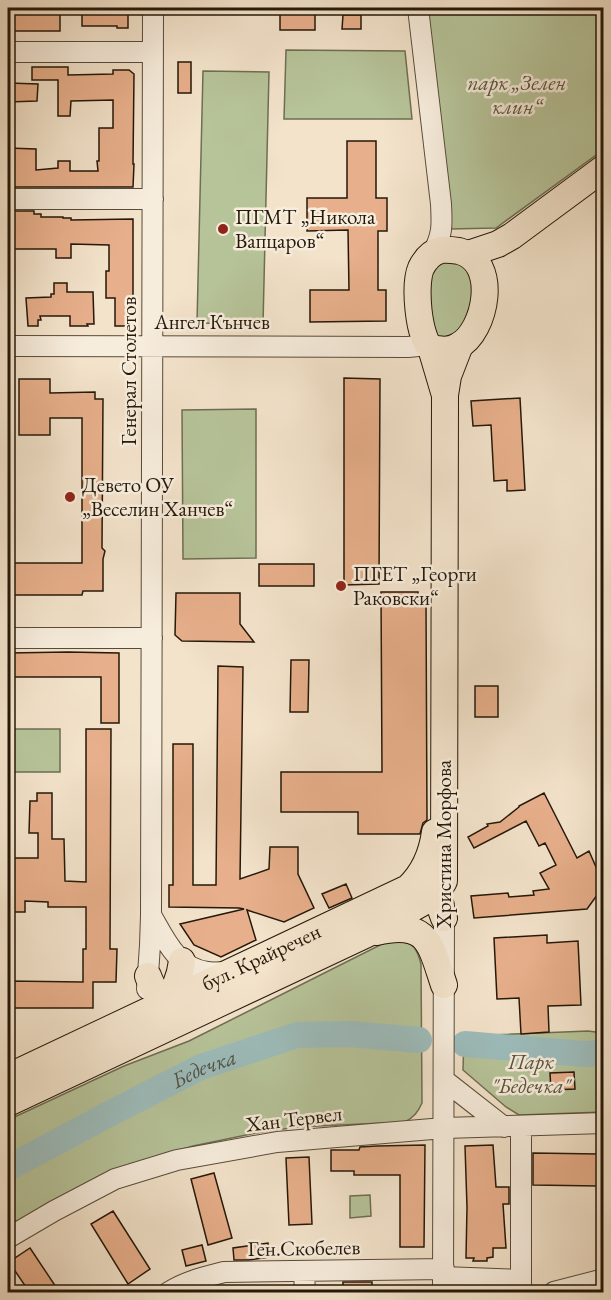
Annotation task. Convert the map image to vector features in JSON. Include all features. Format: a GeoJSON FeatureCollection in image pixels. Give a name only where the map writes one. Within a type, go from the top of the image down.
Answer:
{"type":"FeatureCollection","features":[{"type":"Feature","properties":{"kind":"main road"},"geometry":{"type":"LineString","coordinates":[[465,253],[498,244],[512,236],[603,168]]}},
{"type":"Feature","properties":{"kind":"main road"},"geometry":{"type":"LineString","coordinates":[[485,283],[494,261],[512,236]]}},
{"type":"Feature","properties":{"kind":"main road"},"geometry":{"type":"LineString","coordinates":[[449,249],[465,253],[477,262],[483,272],[484,300],[477,323],[466,340],[460,345],[440,350],[430,346],[423,331],[419,312],[419,278],[422,268],[433,253],[449,249]]}},
{"type":"Feature","properties":{"kind":"main road","name":"Христина Морфова"},"geometry":{"type":"LineString","coordinates":[[439,899],[444,778],[445,395],[448,376],[460,345]]}},
{"type":"Feature","properties":{"kind":"main road","name":"Христина Морфова"},"geometry":{"type":"LineString","coordinates":[[430,346],[445,395]]}},
{"type":"Feature","properties":{"kind":"main road","name":"бул. Крайречен"},"geometry":{"type":"LineString","coordinates":[[8,1103],[135,1030],[237,982],[408,888],[417,879],[430,854],[444,778]]}},
{"type":"Feature","properties":{"kind":"main road"},"geometry":{"type":"LineString","coordinates":[[401,891],[439,899]]}},
{"type":"Feature","properties":{"kind":"main road","name":"бул. Крайречен"},"geometry":{"type":"LineString","coordinates":[[237,982],[367,934],[439,899]]}},
{"type":"Feature","properties":{"kind":"main road"},"geometry":{"type":"LineString","coordinates":[[367,934],[401,928],[422,936],[430,945],[444,984]]}},
{"type":"Feature","properties":{"kind":"main road"},"geometry":{"type":"LineString","coordinates":[[171,1000],[182,961]]}},
{"type":"Feature","properties":{"kind":"main road"},"geometry":{"type":"LineString","coordinates":[[148,976],[155,992],[171,1000]]}},
{"type":"Feature","properties":{"kind":"main road"},"geometry":{"type":"LineString","coordinates":[[135,1030],[171,1000],[237,982]]}},
{"type":"Feature","properties":{"kind":"main road","name":"бул. Крайречен"},"geometry":{"type":"LineString","coordinates":[[8,1077],[135,1030]]}},
{"type":"Feature","properties":{"kind":"street","name":"Генерал Столетов"},"geometry":{"type":"LineString","coordinates":[[135,1030],[148,976],[151,915],[153,8]]}},
{"type":"Feature","properties":{"kind":"street"},"geometry":{"type":"LineString","coordinates":[[418,8],[441,204],[442,228],[440,240],[433,253]]}},
{"type":"Feature","properties":{"kind":"street"},"geometry":{"type":"LineString","coordinates":[[8,52],[153,52]]}},
{"type":"Feature","properties":{"kind":"street"},"geometry":{"type":"LineString","coordinates":[[8,199],[153,199]]}},
{"type":"Feature","properties":{"kind":"street"},"geometry":{"type":"LineString","coordinates":[[441,204],[449,227],[465,253]]}},
{"type":"Feature","properties":{"kind":"street","name":"Ангел Кънчев"},"geometry":{"type":"LineString","coordinates":[[380,346],[406,333],[419,312]]}},
{"type":"Feature","properties":{"kind":"street","name":"Ангел Кънчев"},"geometry":{"type":"LineString","coordinates":[[8,346],[430,346]]}},
{"type":"Feature","properties":{"kind":"street"},"geometry":{"type":"LineString","coordinates":[[8,638],[152,638]]}},
{"type":"Feature","properties":{"kind":"street","name":"Христина Морфова"},"geometry":{"type":"LineString","coordinates":[[439,899],[444,984],[443,1280]]}},
{"type":"Feature","properties":{"kind":"street"},"geometry":{"type":"LineString","coordinates":[[151,915],[171,949],[182,961],[194,969],[237,982]]}},
{"type":"Feature","properties":{"kind":"street"},"geometry":{"type":"LineString","coordinates":[[444,1075],[512,1127],[521,1286]]}},
{"type":"Feature","properties":{"kind":"street","name":"Хан Тервел"},"geometry":{"type":"LineString","coordinates":[[8,1238],[54,1210],[115,1179],[177,1160],[277,1142],[444,1128],[603,1123]]}},
{"type":"Feature","properties":{"kind":"street","name":"Ген.Скобелев"},"geometry":{"type":"LineString","coordinates":[[170,1293],[177,1287],[224,1272],[304,1272],[521,1286]]}},
{"type":"Feature","properties":{"kind":"street"},"geometry":{"type":"LineString","coordinates":[[304,1272],[305,1293]]}},
{"type":"Feature","properties":{"kind":"street"},"geometry":{"type":"LineString","coordinates":[[554,1293],[603,1279]]}},
{"type":"Feature","properties":{"kind":"green space","name":"парк „Зелен клин“"},"geometry":{"type":"Polygon","coordinates":[[[418,8],[603,8],[603,150],[496,228],[450,229],[418,8]]]}},
{"type":"Feature","properties":{"kind":"green space"},"geometry":{"type":"Polygon","coordinates":[[[286,50],[405,51],[412,119],[284,119],[286,50]]]}},
{"type":"Feature","properties":{"kind":"green space"},"geometry":{"type":"Polygon","coordinates":[[[203,71],[269,72],[263,324],[197,323],[203,71]]]}},
{"type":"Feature","properties":{"kind":"green space"},"geometry":{"type":"Polygon","coordinates":[[[458,258],[477,285],[466,327],[453,339],[436,336],[431,326],[428,274],[438,262],[458,258]]]}},
{"type":"Feature","properties":{"kind":"green space"},"geometry":{"type":"Polygon","coordinates":[[[256,409],[256,558],[183,559],[182,410],[256,409]]]}},
{"type":"Feature","properties":{"kind":"green space"},"geometry":{"type":"Polygon","coordinates":[[[8,729],[60,729],[60,772],[8,772],[8,729]]]}},
{"type":"Feature","properties":{"kind":"green space"},"geometry":{"type":"Polygon","coordinates":[[[397,940],[414,947],[421,964],[422,1103],[411,1118],[405,1122],[297,1127],[193,1146],[150,1159],[8,1229],[8,1120],[124,1066],[189,1041],[382,944],[397,940]]]}},
{"type":"Feature","properties":{"kind":"green space","name":"Парк \"Бедечка\""},"geometry":{"type":"Polygon","coordinates":[[[588,1031],[603,1033],[603,1112],[519,1115],[506,1107],[463,1070],[464,1036],[588,1031]]]}},
{"type":"Feature","properties":{"kind":"green space"},"geometry":{"type":"Polygon","coordinates":[[[370,1195],[371,1216],[350,1218],[350,1196],[370,1195]]]}},
{"type":"Feature","properties":{"kind":"building"},"geometry":{"type":"Polygon","coordinates":[[[60,8],[60,31],[8,31],[8,9],[60,8]]]}},
{"type":"Feature","properties":{"kind":"building"},"geometry":{"type":"Polygon","coordinates":[[[82,8],[128,8],[128,28],[82,26],[82,8]]]}},
{"type":"Feature","properties":{"kind":"building"},"geometry":{"type":"Polygon","coordinates":[[[280,8],[315,8],[315,30],[280,30],[280,8]]]}},
{"type":"Feature","properties":{"kind":"building"},"geometry":{"type":"Polygon","coordinates":[[[343,15],[361,15],[361,29],[342,29],[343,15]]]}},
{"type":"Feature","properties":{"kind":"building"},"geometry":{"type":"Polygon","coordinates":[[[178,62],[191,62],[191,93],[178,93],[178,62]]]}},
{"type":"Feature","properties":{"kind":"building"},"geometry":{"type":"Polygon","coordinates":[[[32,67],[68,67],[68,75],[113,74],[113,70],[129,70],[134,74],[133,187],[8,187],[8,148],[36,149],[36,170],[58,168],[58,161],[70,161],[70,171],[98,171],[99,128],[113,128],[113,100],[71,101],[70,116],[58,116],[58,80],[32,80],[32,67]]]}},
{"type":"Feature","properties":{"kind":"building"},"geometry":{"type":"Polygon","coordinates":[[[8,83],[38,84],[37,101],[8,102],[8,83]]]}},
{"type":"Feature","properties":{"kind":"building"},"geometry":{"type":"Polygon","coordinates":[[[347,141],[376,141],[376,198],[387,198],[387,231],[378,231],[378,290],[386,290],[386,321],[310,322],[310,290],[349,290],[348,230],[307,231],[307,198],[347,198],[347,141]]]}},
{"type":"Feature","properties":{"kind":"building"},"geometry":{"type":"Polygon","coordinates":[[[8,211],[34,211],[34,214],[41,214],[41,217],[63,217],[71,218],[71,220],[133,219],[133,326],[115,326],[115,298],[106,298],[109,245],[71,244],[71,258],[56,258],[56,249],[8,249],[8,211]]]}},
{"type":"Feature","properties":{"kind":"building"},"geometry":{"type":"Polygon","coordinates":[[[54,283],[67,283],[67,292],[93,292],[94,324],[70,326],[70,316],[40,316],[38,326],[28,326],[26,298],[51,297],[51,294],[54,294],[54,283]]]}},
{"type":"Feature","properties":{"kind":"building"},"geometry":{"type":"Polygon","coordinates":[[[344,378],[380,379],[379,584],[344,585],[344,378]]]}},
{"type":"Feature","properties":{"kind":"building"},"geometry":{"type":"Polygon","coordinates":[[[19,379],[50,379],[50,393],[95,392],[95,399],[103,399],[102,548],[105,551],[103,591],[83,591],[82,595],[8,595],[8,563],[82,563],[82,418],[50,418],[50,435],[19,435],[19,379]]]}},
{"type":"Feature","properties":{"kind":"building"},"geometry":{"type":"Polygon","coordinates":[[[520,398],[525,490],[507,491],[507,480],[494,481],[491,425],[473,426],[471,401],[520,398]]]}},
{"type":"Feature","properties":{"kind":"building"},"geometry":{"type":"Polygon","coordinates":[[[259,564],[314,564],[314,586],[259,586],[259,564]]]}},
{"type":"Feature","properties":{"kind":"building"},"geometry":{"type":"Polygon","coordinates":[[[381,592],[418,592],[418,600],[426,600],[427,820],[423,823],[420,834],[358,834],[358,812],[281,812],[281,772],[382,772],[381,592]]]}},
{"type":"Feature","properties":{"kind":"building"},"geometry":{"type":"Polygon","coordinates":[[[176,593],[240,593],[240,624],[254,642],[182,641],[175,635],[176,593]]]}},
{"type":"Feature","properties":{"kind":"building"},"geometry":{"type":"Polygon","coordinates":[[[8,653],[119,653],[119,723],[101,723],[101,677],[8,677],[8,653]]]}},
{"type":"Feature","properties":{"kind":"building"},"geometry":{"type":"Polygon","coordinates":[[[291,660],[309,660],[308,712],[290,712],[291,660]]]}},
{"type":"Feature","properties":{"kind":"building"},"geometry":{"type":"Polygon","coordinates":[[[218,666],[243,667],[240,879],[269,869],[270,847],[298,847],[298,874],[314,908],[284,922],[247,910],[256,940],[221,957],[194,945],[180,924],[244,909],[169,907],[169,885],[173,885],[173,744],[193,744],[193,885],[216,885],[218,666]]]}},
{"type":"Feature","properties":{"kind":"building"},"geometry":{"type":"Polygon","coordinates":[[[475,686],[498,686],[498,717],[475,717],[475,686]]]}},
{"type":"Feature","properties":{"kind":"building"},"geometry":{"type":"Polygon","coordinates":[[[86,729],[111,729],[110,949],[117,949],[116,982],[93,982],[93,1008],[8,1008],[8,981],[83,982],[86,907],[48,907],[48,902],[25,901],[25,912],[8,912],[9,858],[38,858],[38,833],[29,833],[30,801],[37,801],[37,793],[52,793],[52,839],[64,839],[65,881],[86,882],[86,729]]]}},
{"type":"Feature","properties":{"kind":"building"},"geometry":{"type":"Polygon","coordinates":[[[544,793],[577,858],[589,851],[603,887],[587,909],[474,918],[471,896],[508,893],[509,897],[534,895],[533,891],[549,889],[540,873],[556,865],[545,843],[539,846],[526,821],[474,848],[468,837],[488,826],[487,824],[500,822],[519,806],[544,793]]]}},
{"type":"Feature","properties":{"kind":"building"},"geometry":{"type":"Polygon","coordinates":[[[346,884],[352,898],[329,908],[322,894],[346,884]]]}},
{"type":"Feature","properties":{"kind":"building"},"geometry":{"type":"Polygon","coordinates":[[[547,935],[547,943],[578,941],[581,1005],[548,1006],[549,1032],[521,1034],[519,998],[497,999],[494,938],[547,935]]]}},
{"type":"Feature","properties":{"kind":"building"},"geometry":{"type":"Polygon","coordinates":[[[574,1072],[575,1089],[551,1090],[550,1073],[574,1072]]]}},
{"type":"Feature","properties":{"kind":"building"},"geometry":{"type":"Polygon","coordinates":[[[425,1145],[424,1247],[400,1247],[400,1175],[354,1175],[354,1171],[331,1171],[331,1150],[425,1145]]]}},
{"type":"Feature","properties":{"kind":"building"},"geometry":{"type":"Polygon","coordinates":[[[493,1145],[496,1187],[509,1187],[509,1204],[503,1204],[506,1248],[493,1248],[493,1257],[487,1258],[487,1261],[473,1261],[474,1258],[466,1258],[465,1146],[493,1145]]]}},
{"type":"Feature","properties":{"kind":"building"},"geometry":{"type":"Polygon","coordinates":[[[533,1153],[598,1154],[598,1186],[533,1185],[533,1153]]]}},
{"type":"Feature","properties":{"kind":"building"},"geometry":{"type":"Polygon","coordinates":[[[309,1157],[312,1224],[289,1225],[286,1158],[309,1157]]]}},
{"type":"Feature","properties":{"kind":"building"},"geometry":{"type":"Polygon","coordinates":[[[214,1173],[232,1238],[208,1245],[191,1179],[214,1173]]]}},
{"type":"Feature","properties":{"kind":"building"},"geometry":{"type":"Polygon","coordinates":[[[113,1211],[150,1269],[128,1284],[91,1224],[113,1211]]]}},
{"type":"Feature","properties":{"kind":"building"},"geometry":{"type":"Polygon","coordinates":[[[268,1243],[269,1257],[234,1260],[233,1248],[268,1243]]]}},
{"type":"Feature","properties":{"kind":"building"},"geometry":{"type":"Polygon","coordinates":[[[202,1245],[206,1261],[186,1266],[182,1250],[202,1245]]]}},
{"type":"Feature","properties":{"kind":"building"},"geometry":{"type":"Polygon","coordinates":[[[30,1248],[60,1293],[30,1293],[9,1262],[30,1248]]]}},
{"type":"Feature","properties":{"kind":"building"},"geometry":{"type":"Polygon","coordinates":[[[343,1282],[372,1282],[372,1293],[343,1293],[343,1282]]]}},
{"type":"Feature","properties":{"kind":"waterway","name":"Бедечка"},"geometry":{"type":"LineString","coordinates":[[8,1168],[201,1067],[297,1035],[349,1034],[419,1040]]}},
{"type":"Feature","properties":{"kind":"waterway","name":"Бедечка"},"geometry":{"type":"LineString","coordinates":[[465,1044],[585,1054],[604,1053]]}},
{"type":"Feature","properties":{"kind":"place","name":"ПГМТ „Никола Вапцаров“"},"geometry":{"type":"Point","coordinates":[223,229]}},
{"type":"Feature","properties":{"kind":"place","name":"Девето ОУ „Веселин Ханчев“"},"geometry":{"type":"Point","coordinates":[70,497]}},
{"type":"Feature","properties":{"kind":"place","name":"ПГЕТ „Георги Раковски“"},"geometry":{"type":"Point","coordinates":[341,586]}}]}
